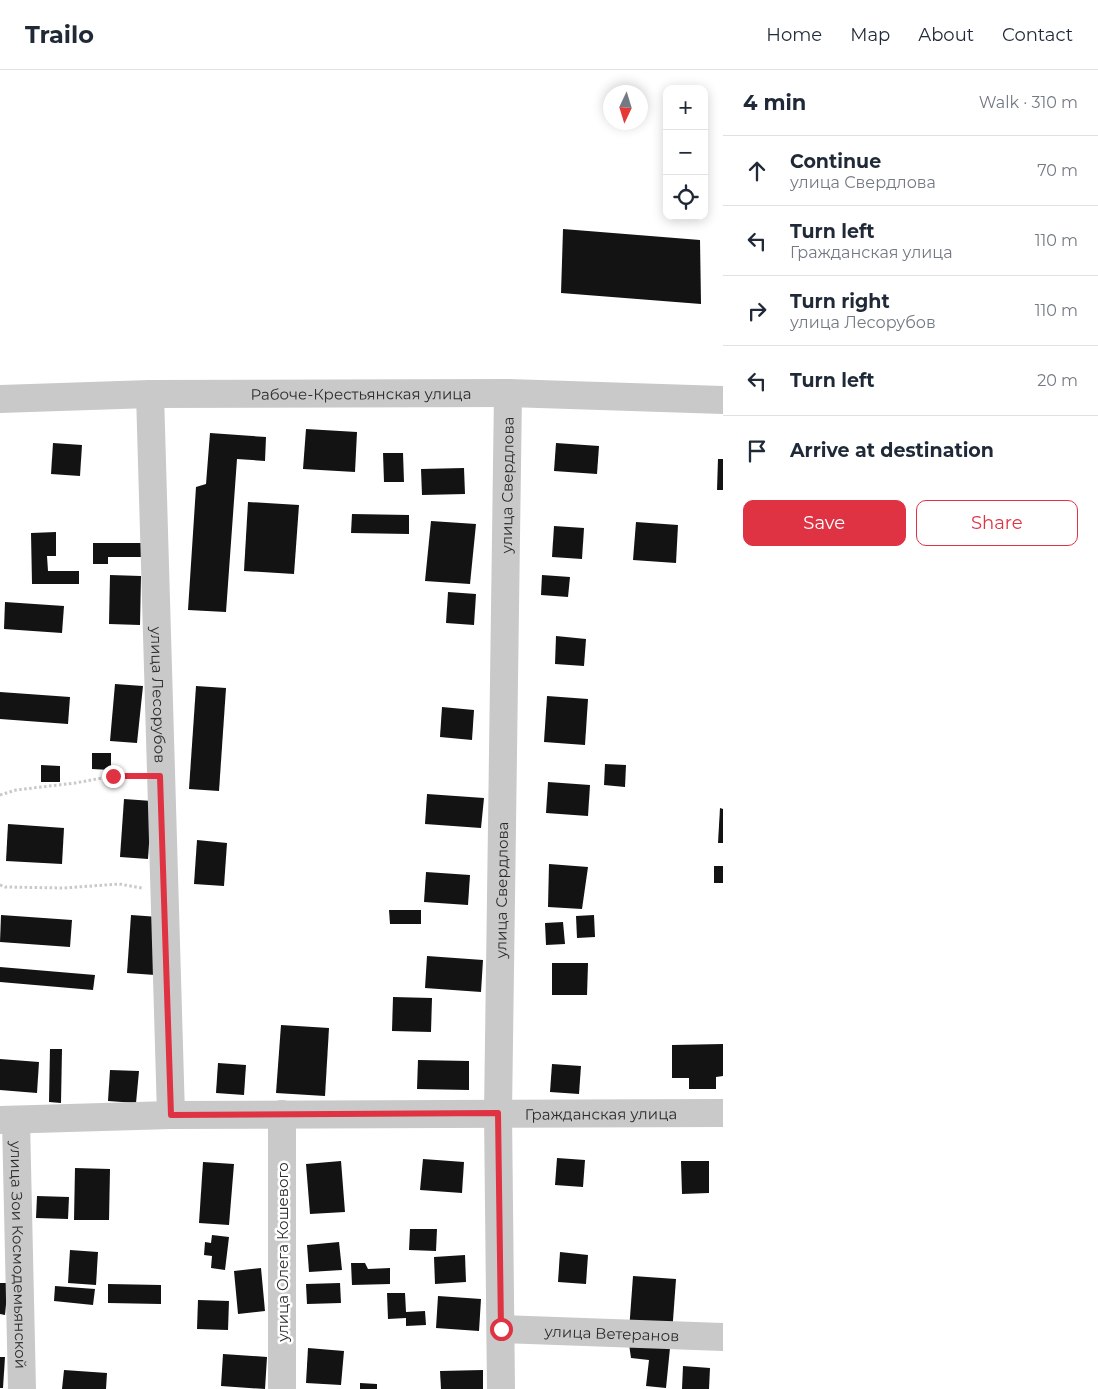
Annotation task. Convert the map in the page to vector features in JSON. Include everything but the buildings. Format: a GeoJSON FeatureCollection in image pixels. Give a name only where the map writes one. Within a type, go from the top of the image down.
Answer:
{"type":"FeatureCollection","features":[{"type":"Feature","properties":{"kind":"street","name":"Рабоче-Крестьянская улица"},"geometry":{"type":"LineString","coordinates":[[0,399],[150,394],[508,393],[723,400]]}},
{"type":"Feature","properties":{"kind":"street","name":"улица Свердлова"},"geometry":{"type":"LineString","coordinates":[[501,1389],[498,1113],[508,393]]}},
{"type":"Feature","properties":{"kind":"street","name":"улица Лесорубов"},"geometry":{"type":"LineString","coordinates":[[150,394],[171,1115]]}},
{"type":"Feature","properties":{"kind":"street","name":"Гражданская улица"},"geometry":{"type":"LineString","coordinates":[[8,1120],[171,1115],[723,1113]]}},
{"type":"Feature","properties":{"kind":"street","name":"улица Олега Кошевого"},"geometry":{"type":"LineString","coordinates":[[282,1114],[282,1389]]}},
{"type":"Feature","properties":{"kind":"street","name":"улица Зои Космодемьянской"},"geometry":{"type":"LineString","coordinates":[[8,1120],[22,1389]]}},
{"type":"Feature","properties":{"kind":"street","name":"улица Ветеранов"},"geometry":{"type":"LineString","coordinates":[[501,1329],[723,1337]]}},
{"type":"Feature","properties":{"kind":"path"},"geometry":{"type":"LineString","coordinates":[[0,794],[16,790],[75,784],[113,776],[160,776]]}},
{"type":"Feature","properties":{"kind":"path"},"geometry":{"type":"LineString","coordinates":[[0,885],[6,887],[64,888],[120,884],[165,892]]}},
{"type":"Feature","properties":{"kind":"route"},"geometry":{"type":"LineString","coordinates":[[113,776],[160,776],[171,1115],[498,1113],[501,1329]]}}]}
